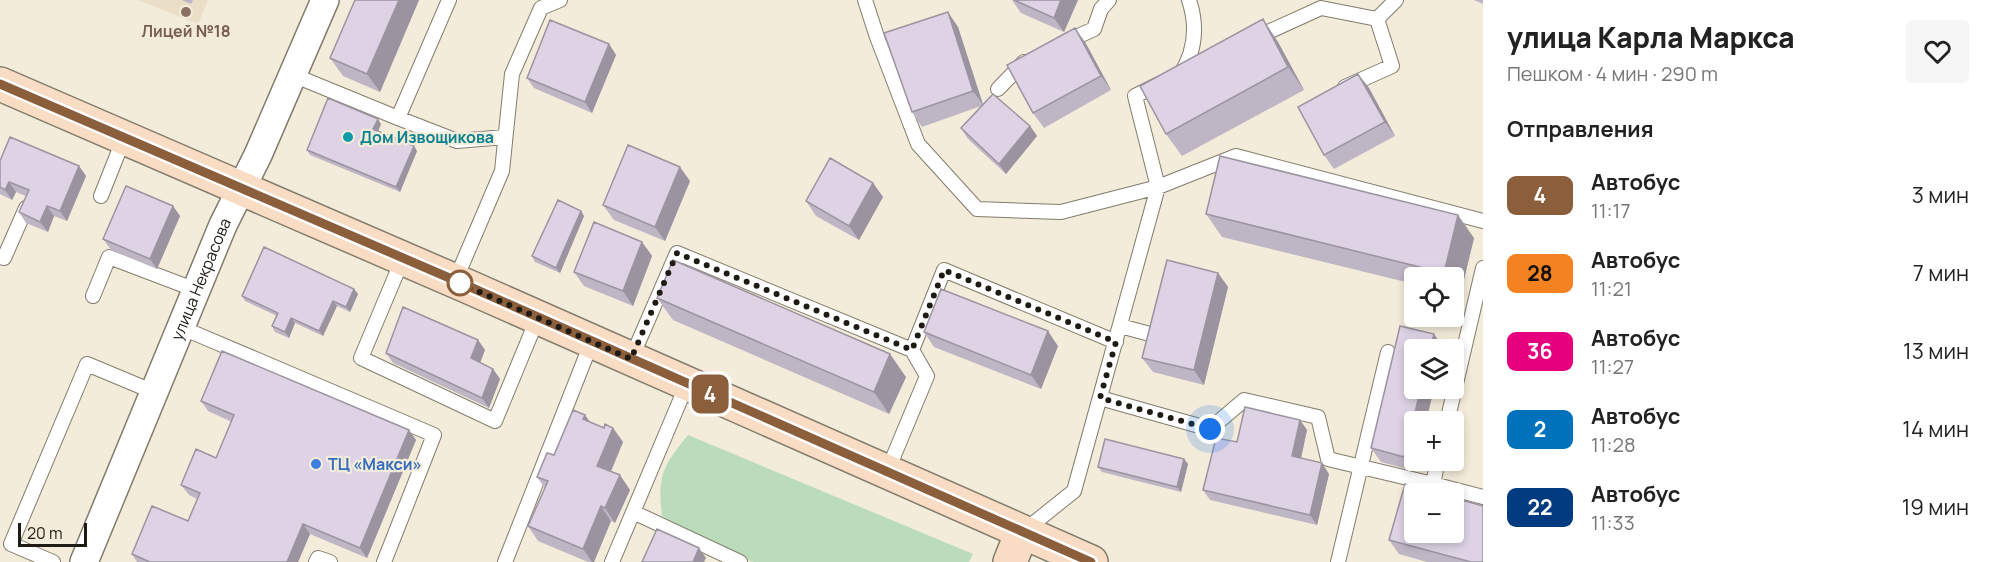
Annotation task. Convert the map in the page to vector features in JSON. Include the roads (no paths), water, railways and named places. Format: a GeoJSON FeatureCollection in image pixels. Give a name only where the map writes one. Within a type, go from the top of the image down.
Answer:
{"type":"FeatureCollection","features":[{"type":"Feature","properties":{"kind":"main road"},"geometry":{"type":"LineString","coordinates":[[0,84],[403,258],[1091,562]]}},
{"type":"Feature","properties":{"kind":"main road"},"geometry":{"type":"LineString","coordinates":[[1010,562],[1023,532]]}},
{"type":"Feature","properties":{"kind":"street","name":"улица Некрасова"},"geometry":{"type":"LineString","coordinates":[[84,562],[222,225],[258,155],[325,0]]}},
{"type":"Feature","properties":{"kind":"lane"},"geometry":{"type":"LineString","coordinates":[[398,118],[449,0]]}},
{"type":"Feature","properties":{"kind":"lane"},"geometry":{"type":"LineString","coordinates":[[455,281],[502,171],[512,74],[541,8],[560,0]]}},
{"type":"Feature","properties":{"kind":"lane"},"geometry":{"type":"LineString","coordinates":[[865,0],[918,144],[977,209],[1061,212],[1158,187],[1236,156],[1483,221]]}},
{"type":"Feature","properties":{"kind":"lane"},"geometry":{"type":"LineString","coordinates":[[1053,48],[1094,29],[1101,9],[1109,0]]}},
{"type":"Feature","properties":{"kind":"lane"},"geometry":{"type":"LineString","coordinates":[[1180,75],[1194,47],[1193,12],[1189,0]]}},
{"type":"Feature","properties":{"kind":"lane"},"geometry":{"type":"LineString","coordinates":[[1377,19],[1396,0]]}},
{"type":"Feature","properties":{"kind":"lane"},"geometry":{"type":"LineString","coordinates":[[1240,45],[1321,8],[1377,19]]}},
{"type":"Feature","properties":{"kind":"lane"},"geometry":{"type":"LineString","coordinates":[[1330,93],[1392,66],[1377,19]]}},
{"type":"Feature","properties":{"kind":"lane"},"geometry":{"type":"LineString","coordinates":[[998,89],[1023,62],[1033,57]]}},
{"type":"Feature","properties":{"kind":"lane"},"geometry":{"type":"LineString","coordinates":[[1023,532],[1074,491],[1158,187],[1135,96],[1200,65]]}},
{"type":"Feature","properties":{"kind":"lane"},"geometry":{"type":"LineString","coordinates":[[293,75],[457,141],[505,137]]}},
{"type":"Feature","properties":{"kind":"lane"},"geometry":{"type":"LineString","coordinates":[[101,196],[124,138]]}},
{"type":"Feature","properties":{"kind":"lane"},"geometry":{"type":"LineString","coordinates":[[0,257],[4,258],[27,208]]}},
{"type":"Feature","properties":{"kind":"lane"},"geometry":{"type":"LineString","coordinates":[[631,359],[677,253],[912,350],[927,376],[887,472]]}},
{"type":"Feature","properties":{"kind":"lane"},"geometry":{"type":"LineString","coordinates":[[93,296],[109,258],[196,290]]}},
{"type":"Feature","properties":{"kind":"lane"},"geometry":{"type":"LineString","coordinates":[[403,258],[361,358],[495,421],[538,318]]}},
{"type":"Feature","properties":{"kind":"lane"},"geometry":{"type":"LineString","coordinates":[[1450,411],[1483,268]]}},
{"type":"Feature","properties":{"kind":"lane"},"geometry":{"type":"LineString","coordinates":[[912,350],[944,270],[1116,342]]}},
{"type":"Feature","properties":{"kind":"lane"},"geometry":{"type":"LineString","coordinates":[[1120,326],[1150,334]]}},
{"type":"Feature","properties":{"kind":"lane"},"geometry":{"type":"LineString","coordinates":[[180,327],[434,435],[384,562]]}},
{"type":"Feature","properties":{"kind":"lane"},"geometry":{"type":"LineString","coordinates":[[505,562],[592,342]]}},
{"type":"Feature","properties":{"kind":"lane"},"geometry":{"type":"LineString","coordinates":[[1338,562],[1388,352]]}},
{"type":"Feature","properties":{"kind":"lane"},"geometry":{"type":"LineString","coordinates":[[53,562],[11,544],[87,364],[154,392]]}},
{"type":"Feature","properties":{"kind":"lane"},"geometry":{"type":"LineString","coordinates":[[612,562],[687,384]]}},
{"type":"Feature","properties":{"kind":"lane"},"geometry":{"type":"LineString","coordinates":[[1100,398],[1210,429],[1244,400],[1318,417],[1328,459],[1428,483]]}},
{"type":"Feature","properties":{"kind":"lane"},"geometry":{"type":"LineString","coordinates":[[1464,492],[1483,497]]}},
{"type":"Feature","properties":{"kind":"lane"},"geometry":{"type":"LineString","coordinates":[[633,512],[740,562]]}},
{"type":"Feature","properties":{"kind":"lane"},"geometry":{"type":"LineString","coordinates":[[316,562],[318,558],[330,562]]}},
{"type":"Feature","properties":{"kind":"place","name":"Лицей №18"},"geometry":{"type":"Point","coordinates":[186,12]}},
{"type":"Feature","properties":{"kind":"place","name":"Дом Извощикова"},"geometry":{"type":"Point","coordinates":[348,137]}},
{"type":"Feature","properties":{"kind":"place","name":"ТЦ «Макси»"},"geometry":{"type":"Point","coordinates":[316,464]}}]}
